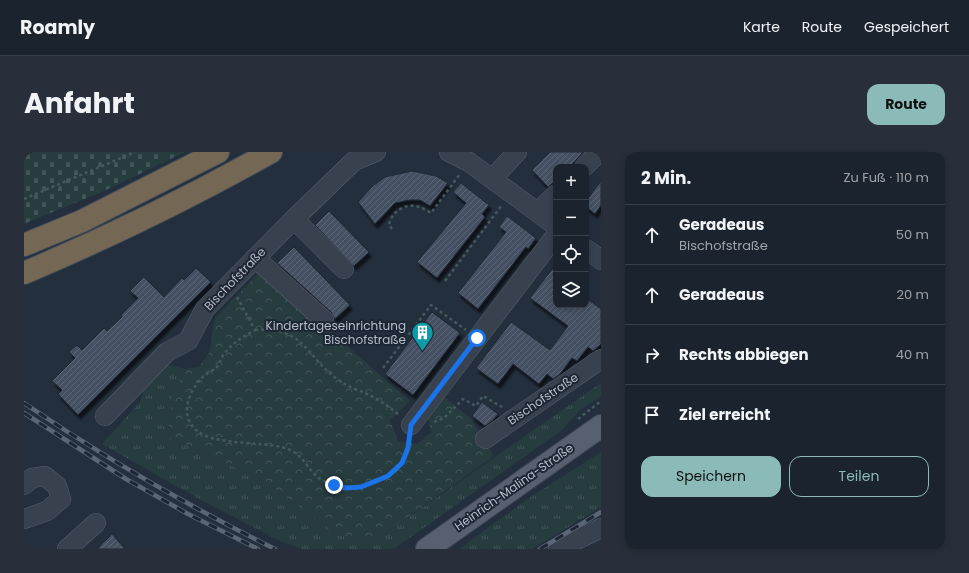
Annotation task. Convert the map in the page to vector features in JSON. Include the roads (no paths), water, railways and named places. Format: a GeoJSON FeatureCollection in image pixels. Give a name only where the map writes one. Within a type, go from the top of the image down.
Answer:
{"type":"FeatureCollection","features":[{"type":"Feature","properties":{"kind":"highway"},"geometry":{"type":"LineString","coordinates":[[24,245],[82,221],[218,152]]}},
{"type":"Feature","properties":{"kind":"highway"},"geometry":{"type":"LineString","coordinates":[[24,273],[78,250],[152,215],[226,178],[271,152]]}},
{"type":"Feature","properties":{"kind":"main road","name":"Heinrich-Malina-Straße"},"geometry":{"type":"LineString","coordinates":[[427,549],[601,426]]}},
{"type":"Feature","properties":{"kind":"street","name":"Bischofstraße"},"geometry":{"type":"LineString","coordinates":[[105,416],[167,352],[188,341],[204,309],[228,287],[294,219],[354,161],[376,152]]}},
{"type":"Feature","properties":{"kind":"street"},"geometry":{"type":"LineString","coordinates":[[449,152],[469,162],[510,194],[553,224]]}},
{"type":"Feature","properties":{"kind":"street"},"geometry":{"type":"LineString","coordinates":[[492,179],[517,152]]}},
{"type":"Feature","properties":{"kind":"street"},"geometry":{"type":"LineString","coordinates":[[587,164],[599,152]]}},
{"type":"Feature","properties":{"kind":"street"},"geometry":{"type":"LineString","coordinates":[[538,212],[553,197]]}},
{"type":"Feature","properties":{"kind":"street"},"geometry":{"type":"LineString","coordinates":[[294,219],[344,268]]}},
{"type":"Feature","properties":{"kind":"street"},"geometry":{"type":"LineString","coordinates":[[411,425],[555,236]]}},
{"type":"Feature","properties":{"kind":"street"},"geometry":{"type":"LineString","coordinates":[[589,251],[601,260]]}},
{"type":"Feature","properties":{"kind":"street"},"geometry":{"type":"LineString","coordinates":[[255,258],[324,320]]}},
{"type":"Feature","properties":{"kind":"street","name":"Bischofstraße"},"geometry":{"type":"LineString","coordinates":[[485,439],[601,359]]}},
{"type":"Feature","properties":{"kind":"street"},"geometry":{"type":"LineString","coordinates":[[24,485],[32,478],[45,476],[57,486],[61,499],[47,512],[24,519]]}},
{"type":"Feature","properties":{"kind":"street"},"geometry":{"type":"LineString","coordinates":[[67,549],[96,523]]}},
{"type":"Feature","properties":{"kind":"street"},"geometry":{"type":"LineString","coordinates":[[558,549],[601,528]]}},
{"type":"Feature","properties":{"kind":"railway"},"geometry":{"type":"LineString","coordinates":[[24,403],[116,462],[210,516],[275,549]]}},
{"type":"Feature","properties":{"kind":"railway"},"geometry":{"type":"LineString","coordinates":[[24,413],[126,479],[188,514],[258,549]]}},
{"type":"Feature","properties":{"kind":"railway"},"geometry":{"type":"LineString","coordinates":[[540,549],[601,512]]}},
{"type":"Feature","properties":{"kind":"place","name":"Kindertageseinrichtung Bischofstraße"},"geometry":{"type":"Point","coordinates":[422,352]}}]}
